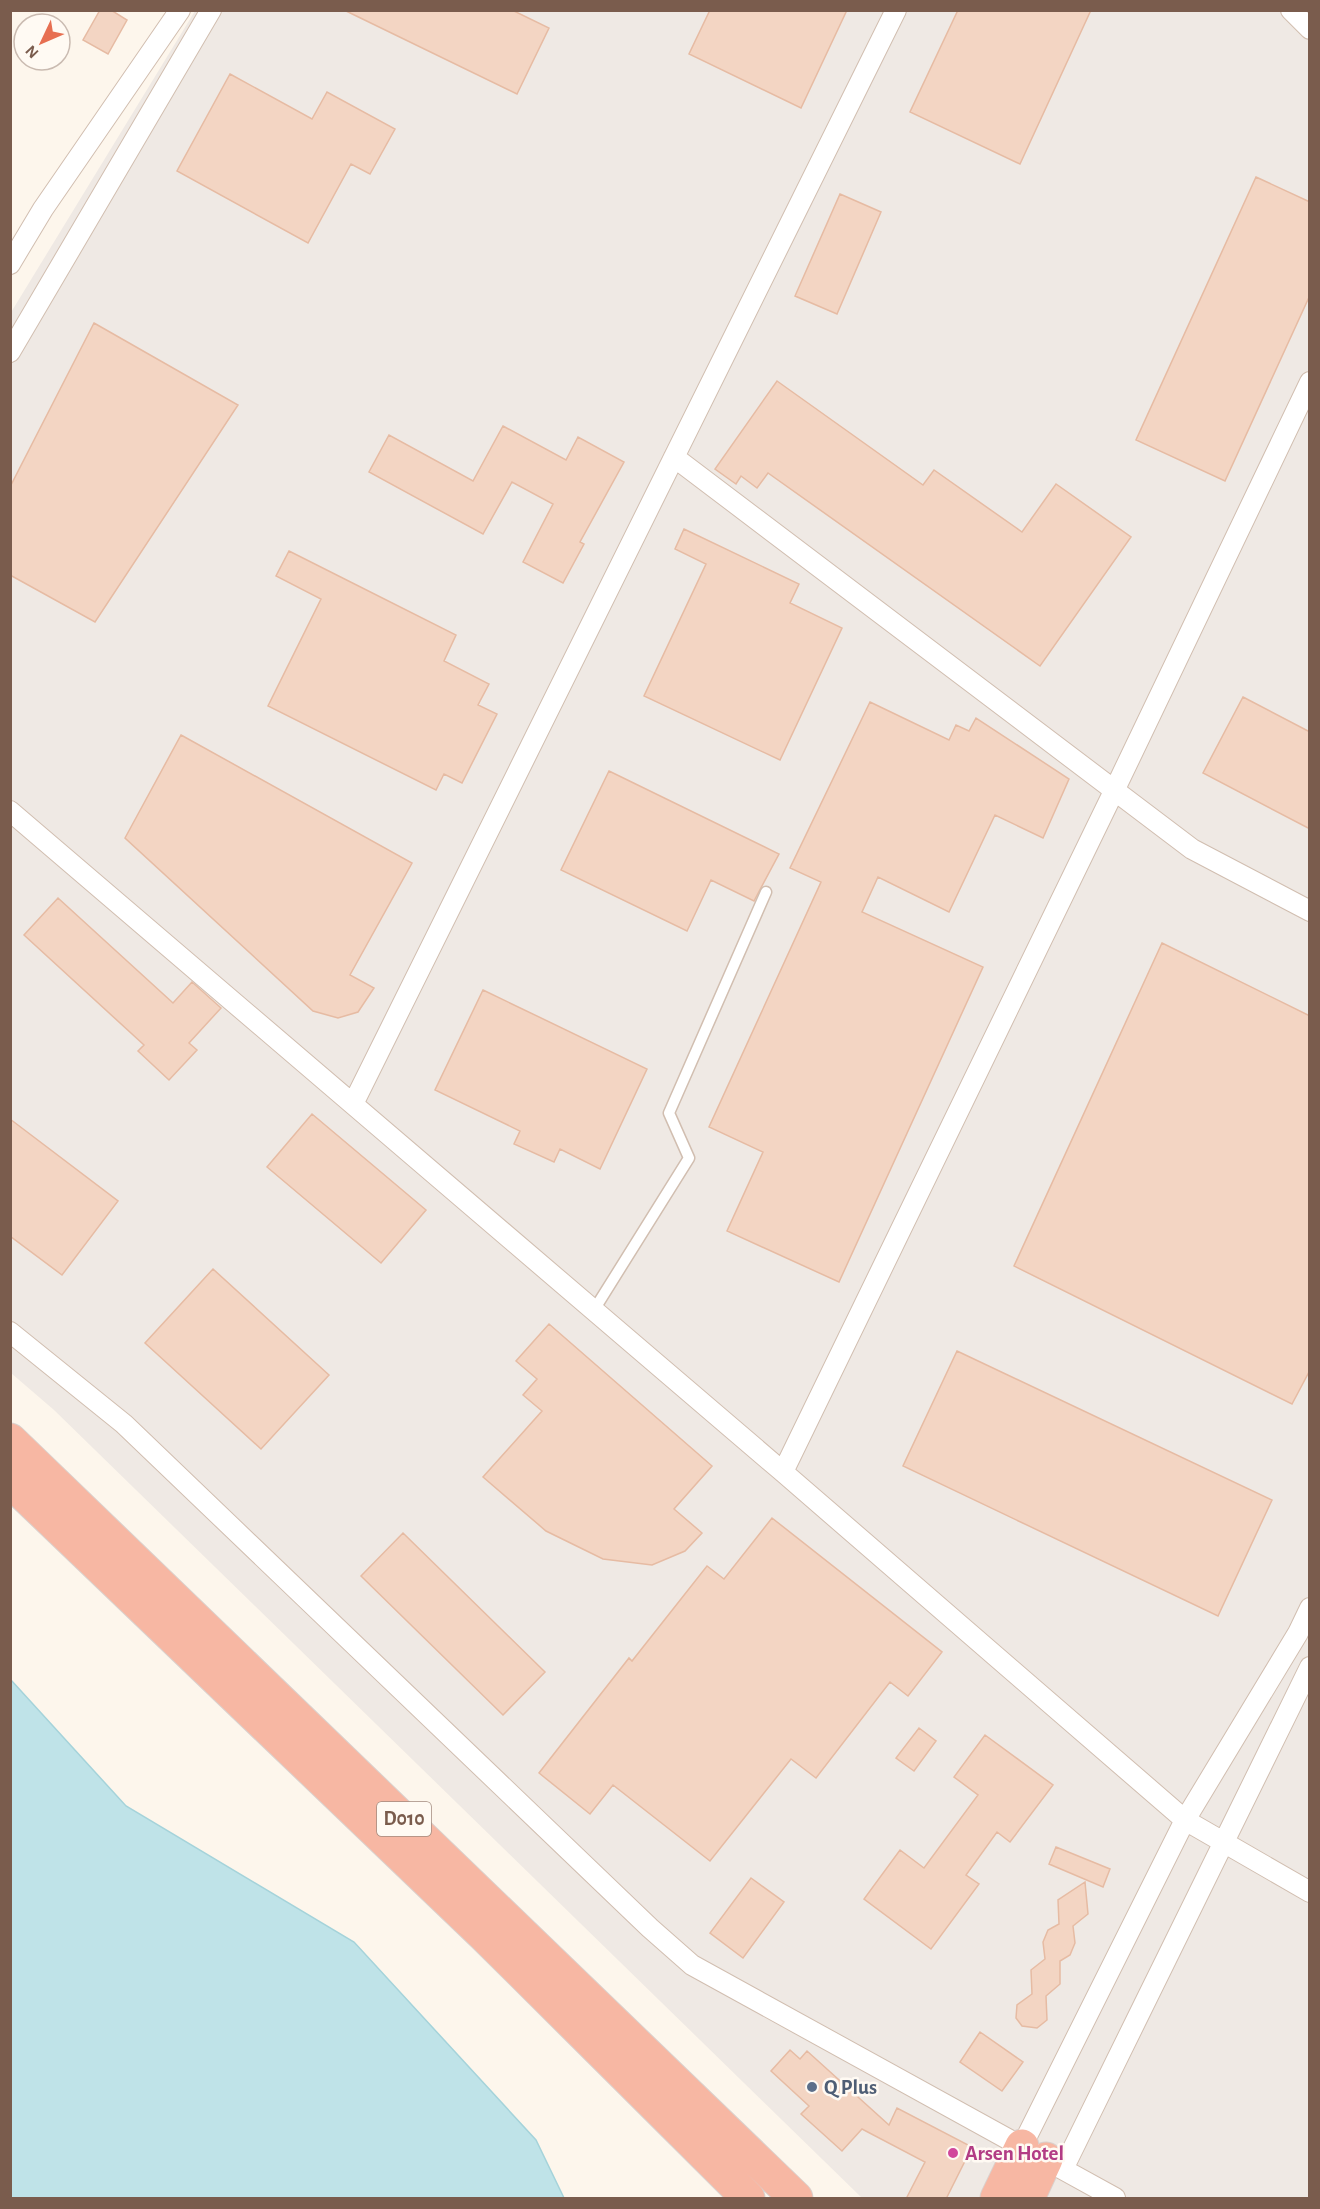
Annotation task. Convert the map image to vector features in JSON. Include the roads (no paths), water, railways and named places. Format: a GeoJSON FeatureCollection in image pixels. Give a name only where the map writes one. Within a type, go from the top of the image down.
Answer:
{"type":"FeatureCollection","features":[{"type":"Feature","properties":{"kind":"highway","name":"D010"},"geometry":{"type":"LineString","coordinates":[[10,1440],[796,2199]]}},
{"type":"Feature","properties":{"kind":"highway","name":"D010"},"geometry":{"type":"LineString","coordinates":[[10,1481],[485,1935],[748,2199]]}},
{"type":"Feature","properties":{"kind":"highway"},"geometry":{"type":"LineString","coordinates":[[617,2025],[736,2113],[822,2199]]}},
{"type":"Feature","properties":{"kind":"highway"},"geometry":{"type":"LineString","coordinates":[[997,2199],[1042,2157]]}},
{"type":"Feature","properties":{"kind":"highway"},"geometry":{"type":"LineString","coordinates":[[1015,2199],[1042,2157]]}},
{"type":"Feature","properties":{"kind":"highway"},"geometry":{"type":"LineString","coordinates":[[1028,2199],[1042,2157]]}},
{"type":"Feature","properties":{"kind":"highway"},"geometry":{"type":"LineString","coordinates":[[1042,2157],[1051,2199]]}},
{"type":"Feature","properties":{"kind":"street"},"geometry":{"type":"LineString","coordinates":[[10,264],[43,209],[180,10]]}},
{"type":"Feature","properties":{"kind":"street"},"geometry":{"type":"LineString","coordinates":[[10,352],[211,10]]}},
{"type":"Feature","properties":{"kind":"street"},"geometry":{"type":"LineString","coordinates":[[353,1104],[896,10]]}},
{"type":"Feature","properties":{"kind":"street"},"geometry":{"type":"LineString","coordinates":[[1292,10],[1310,29]]}},
{"type":"Feature","properties":{"kind":"street"},"geometry":{"type":"LineString","coordinates":[[783,1472],[1310,382]]}},
{"type":"Feature","properties":{"kind":"street"},"geometry":{"type":"LineString","coordinates":[[674,458],[1192,849],[1310,911]]}},
{"type":"Feature","properties":{"kind":"street"},"geometry":{"type":"LineString","coordinates":[[10,811],[783,1472],[1185,1820],[1310,1892]]}},
{"type":"Feature","properties":{"kind":"street"},"geometry":{"type":"LineString","coordinates":[[10,1332],[124,1424],[650,1928],[692,1965],[1115,2199]]}},
{"type":"Feature","properties":{"kind":"street"},"geometry":{"type":"LineString","coordinates":[[1042,2157],[1185,1820],[1298,1633],[1310,1608]]}},
{"type":"Feature","properties":{"kind":"street"},"geometry":{"type":"LineString","coordinates":[[1042,2157],[1222,1842],[1310,1667]]}},
{"type":"Feature","properties":{"kind":"lane"},"geometry":{"type":"LineString","coordinates":[[594,1310],[689,1158],[669,1113],[766,892]]}},
{"type":"Feature","properties":{"kind":"water"},"geometry":{"type":"Polygon","coordinates":[[[11,1680],[126,1806],[354,1942],[536,2140],[564,2198],[11,2198],[11,1680]]]}},
{"type":"Feature","properties":{"kind":"place","name":"Q Plus"},"geometry":{"type":"Point","coordinates":[812,2087]}},
{"type":"Feature","properties":{"kind":"place","name":"Arsen Hotel"},"geometry":{"type":"Point","coordinates":[953,2153]}}]}
